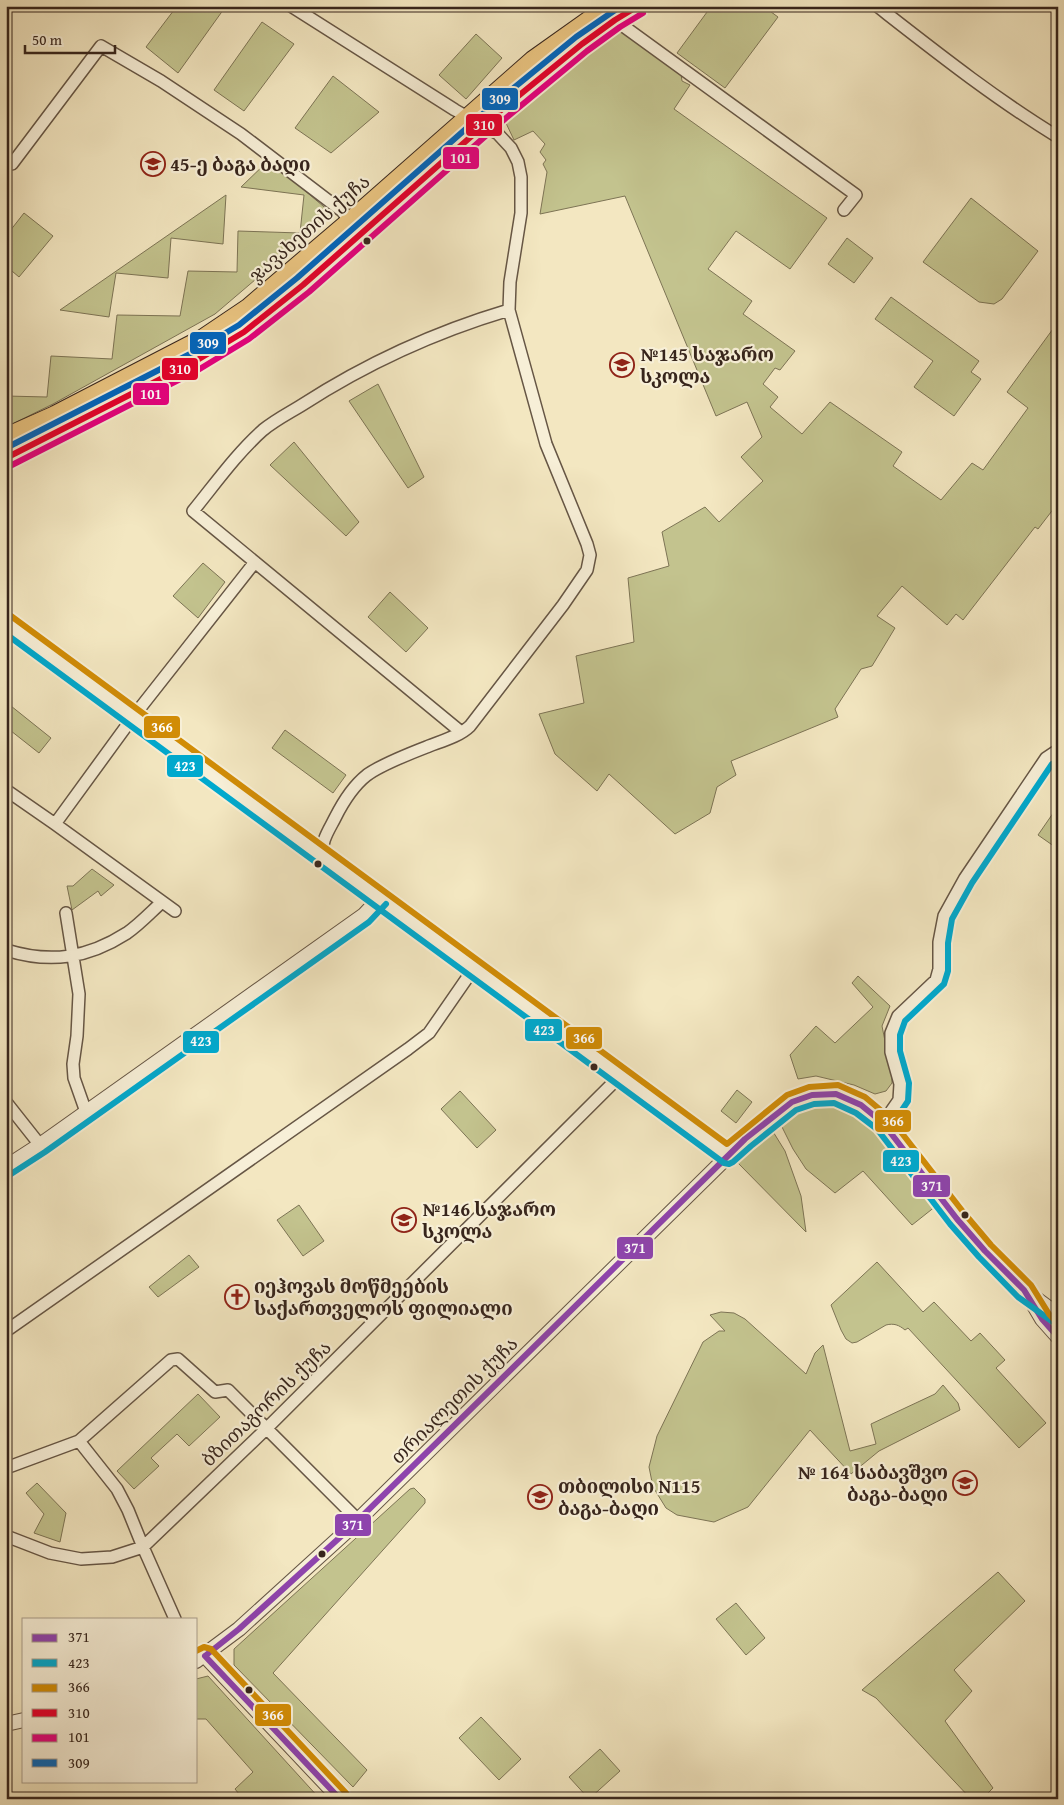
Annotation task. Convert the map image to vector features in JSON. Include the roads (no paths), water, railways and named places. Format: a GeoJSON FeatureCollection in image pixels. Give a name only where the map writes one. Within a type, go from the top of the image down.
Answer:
{"type":"FeatureCollection","features":[{"type":"Feature","properties":{"kind":"main road","name":"ჯავახეთის ქუჩა"},"geometry":{"type":"LineString","coordinates":[[6,437],[55,415],[210,334],[248,308],[533,60],[612,13],[638,6]]}},
{"type":"Feature","properties":{"kind":"main road","name":"ჯავახეთის ქუჩა"},"geometry":{"type":"LineString","coordinates":[[6,458],[194,362],[244,332],[303,285],[484,125],[582,44],[612,13]]}},
{"type":"Feature","properties":{"kind":"street"},"geometry":{"type":"LineString","coordinates":[[291,6],[498,134],[511,148],[518,162],[521,176],[520,212],[510,282],[509,310],[546,444],[590,555],[587,570],[563,605],[470,726],[443,741],[412,752],[366,775],[353,788],[341,806],[325,837],[322,849],[323,857]]}},
{"type":"Feature","properties":{"kind":"street"},"geometry":{"type":"LineString","coordinates":[[877,6],[1018,113],[1058,137]]}},
{"type":"Feature","properties":{"kind":"street"},"geometry":{"type":"LineString","coordinates":[[612,13],[856,195],[844,210]]}},
{"type":"Feature","properties":{"kind":"street"},"geometry":{"type":"LineString","coordinates":[[6,164],[12,164],[101,46],[161,81],[249,140],[342,211],[350,221]]}},
{"type":"Feature","properties":{"kind":"street"},"geometry":{"type":"LineString","coordinates":[[461,732],[193,510],[264,429],[315,396],[418,341],[509,310]]}},
{"type":"Feature","properties":{"kind":"street"},"geometry":{"type":"LineString","coordinates":[[55,824],[133,717],[254,562]]}},
{"type":"Feature","properties":{"kind":"street"},"geometry":{"type":"LineString","coordinates":[[6,623],[728,1155]]}},
{"type":"Feature","properties":{"kind":"street"},"geometry":{"type":"LineString","coordinates":[[883,1123],[898,1100],[900,1084],[892,1052],[891,1033],[898,1016],[936,980],[939,969],[939,942],[944,916],[965,878],[1046,758],[1058,750]]}},
{"type":"Feature","properties":{"kind":"street"},"geometry":{"type":"LineString","coordinates":[[6,790],[175,911]]}},
{"type":"Feature","properties":{"kind":"street"},"geometry":{"type":"LineString","coordinates":[[6,1167],[40,1145],[364,915],[380,898]]}},
{"type":"Feature","properties":{"kind":"street"},"geometry":{"type":"LineString","coordinates":[[6,950],[42,958],[74,956],[102,946],[128,932],[162,902]]}},
{"type":"Feature","properties":{"kind":"street"},"geometry":{"type":"LineString","coordinates":[[66,913],[80,994],[73,1064],[74,1078],[86,1112]]}},
{"type":"Feature","properties":{"kind":"street"},"geometry":{"type":"LineString","coordinates":[[6,1331],[429,1033],[474,968]]}},
{"type":"Feature","properties":{"kind":"street","name":"ბზითაგორის ქუჩა"},"geometry":{"type":"LineString","coordinates":[[6,1536],[50,1553],[82,1559],[112,1557],[142,1547],[266,1429],[620,1076]]}},
{"type":"Feature","properties":{"kind":"street","name":"თრიალეთის ქუჩა"},"geometry":{"type":"LineString","coordinates":[[201,1658],[246,1622],[358,1520],[728,1155],[792,1102],[812,1095],[836,1094],[861,1105],[883,1123],[957,1219],[985,1251],[1024,1290]]}},
{"type":"Feature","properties":{"kind":"street"},"geometry":{"type":"LineString","coordinates":[[6,1102],[40,1145]]}},
{"type":"Feature","properties":{"kind":"street"},"geometry":{"type":"LineString","coordinates":[[1024,1290],[1058,1315]]}},
{"type":"Feature","properties":{"kind":"street"},"geometry":{"type":"LineString","coordinates":[[1024,1290],[1042,1319],[1058,1338]]}},
{"type":"Feature","properties":{"kind":"street"},"geometry":{"type":"LineString","coordinates":[[6,1468],[79,1441],[171,1360],[178,1359],[215,1392],[228,1390],[358,1520]]}},
{"type":"Feature","properties":{"kind":"street"},"geometry":{"type":"LineString","coordinates":[[79,1441],[117,1489],[175,1618]]}},
{"type":"Feature","properties":{"kind":"street"},"geometry":{"type":"LineString","coordinates":[[201,1658],[340,1799]]}},
{"type":"Feature","properties":{"kind":"street"},"geometry":{"type":"LineString","coordinates":[[6,1724],[22,1720]]}},
{"type":"Feature","properties":{"kind":"place","name":"45-ე ბაგა ბაღი"},"geometry":{"type":"Point","coordinates":[153,164]}},
{"type":"Feature","properties":{"kind":"place","name":"№145 საჯარო სკოლა"},"geometry":{"type":"Point","coordinates":[622,365]}},
{"type":"Feature","properties":{"kind":"place","name":"№146 საჯარო სკოლა"},"geometry":{"type":"Point","coordinates":[404,1220]}},
{"type":"Feature","properties":{"kind":"place","name":"იეჰოვას მოწმეების საქართველოს ფილიალი"},"geometry":{"type":"Point","coordinates":[237,1297]}},
{"type":"Feature","properties":{"kind":"place","name":"№ 164 საბავშვო ბაგა-ბაღი"},"geometry":{"type":"Point","coordinates":[965,1483]}},
{"type":"Feature","properties":{"kind":"place","name":"თბილისი N115 ბაგა-ბაღი"},"geometry":{"type":"Point","coordinates":[540,1497]}}]}
